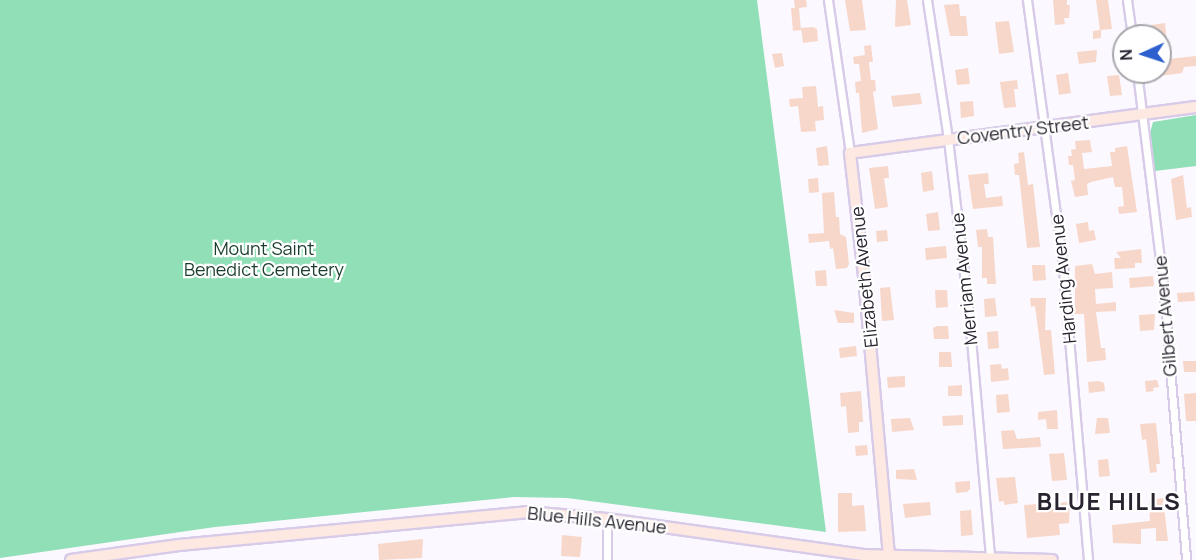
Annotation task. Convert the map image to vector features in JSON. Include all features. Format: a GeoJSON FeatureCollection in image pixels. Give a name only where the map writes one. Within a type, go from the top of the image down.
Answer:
{"type":"FeatureCollection","features":[{"type":"Feature","properties":{"kind":"main road","name":"Coventry Street"},"geometry":{"type":"LineString","coordinates":[[850,153],[1196,106]]}},
{"type":"Feature","properties":{"kind":"main road","name":"Elizabeth Avenue"},"geometry":{"type":"LineString","coordinates":[[850,153],[864,276],[889,556]]}},
{"type":"Feature","properties":{"kind":"main road","name":"Blue Hills Avenue"},"geometry":{"type":"LineString","coordinates":[[71,560],[156,548],[495,514],[549,512],[840,552],[958,559],[1052,560]]}},
{"type":"Feature","properties":{"kind":"street","name":"Elizabeth Avenue"},"geometry":{"type":"LineString","coordinates":[[828,0],[850,153]]}},
{"type":"Feature","properties":{"kind":"street","name":"Merriam Avenue"},"geometry":{"type":"LineString","coordinates":[[927,0],[948,140],[969,315],[990,558]]}},
{"type":"Feature","properties":{"kind":"street","name":"Harding Avenue"},"geometry":{"type":"LineString","coordinates":[[1027,0],[1063,268],[1088,560]]}},
{"type":"Feature","properties":{"kind":"street"},"geometry":{"type":"LineString","coordinates":[[1127,0],[1130,24]]}},
{"type":"Feature","properties":{"kind":"street","name":"Gilbert Avenue"},"geometry":{"type":"LineString","coordinates":[[1139,84],[1163,285],[1186,560]]}},
{"type":"Feature","properties":{"kind":"street"},"geometry":{"type":"LineString","coordinates":[[607,519],[607,560]]}},
{"type":"Feature","properties":{"kind":"green space","name":"Mount Saint Benedict Cemetery"},"geometry":{"type":"Polygon","coordinates":[[[0,0],[757,0],[826,532],[567,498],[514,497],[215,527],[0,558],[0,0]]]}},
{"type":"Feature","properties":{"kind":"green space"},"geometry":{"type":"Polygon","coordinates":[[[1196,115],[1196,166],[1155,171],[1150,133],[1153,122],[1196,115]]]}},
{"type":"Feature","properties":{"kind":"building"},"geometry":{"type":"Polygon","coordinates":[[[794,0],[806,0],[807,7],[799,8],[801,30],[793,31],[791,8],[795,8],[794,0]]]}},
{"type":"Feature","properties":{"kind":"building"},"geometry":{"type":"Polygon","coordinates":[[[845,0],[862,0],[866,30],[850,31],[845,0]]]}},
{"type":"Feature","properties":{"kind":"building"},"geometry":{"type":"Polygon","coordinates":[[[896,0],[907,0],[911,25],[895,27],[896,0]]]}},
{"type":"Feature","properties":{"kind":"building"},"geometry":{"type":"Polygon","coordinates":[[[1053,0],[1067,0],[1067,5],[1070,5],[1069,18],[1064,18],[1065,24],[1055,25],[1053,0]]]}},
{"type":"Feature","properties":{"kind":"building"},"geometry":{"type":"Polygon","coordinates":[[[1096,0],[1108,0],[1112,29],[1101,30],[1101,38],[1093,39],[1093,31],[1100,30],[1096,0]]]}},
{"type":"Feature","properties":{"kind":"building"},"geometry":{"type":"Polygon","coordinates":[[[959,4],[960,16],[966,16],[968,36],[950,36],[944,5],[959,4]]]}},
{"type":"Feature","properties":{"kind":"building"},"geometry":{"type":"Polygon","coordinates":[[[1009,21],[1014,52],[999,54],[995,22],[1009,21]]]}},
{"type":"Feature","properties":{"kind":"building"},"geometry":{"type":"Polygon","coordinates":[[[801,28],[817,29],[818,41],[803,43],[801,28]]]}},
{"type":"Feature","properties":{"kind":"building"},"geometry":{"type":"Polygon","coordinates":[[[871,45],[873,62],[869,62],[871,80],[875,80],[876,91],[873,92],[878,129],[862,133],[859,93],[856,93],[855,82],[861,81],[859,64],[854,64],[853,57],[865,55],[864,46],[871,45]]]}},
{"type":"Feature","properties":{"kind":"building"},"geometry":{"type":"Polygon","coordinates":[[[1097,50],[1096,62],[1079,64],[1077,52],[1097,50]]]}},
{"type":"Feature","properties":{"kind":"building"},"geometry":{"type":"Polygon","coordinates":[[[782,53],[784,66],[775,68],[772,54],[782,53]]]}},
{"type":"Feature","properties":{"kind":"building"},"geometry":{"type":"Polygon","coordinates":[[[1196,56],[1196,66],[1184,67],[1182,73],[1172,74],[1172,59],[1196,56]]]}},
{"type":"Feature","properties":{"kind":"building"},"geometry":{"type":"Polygon","coordinates":[[[968,68],[970,84],[957,85],[955,70],[968,68]]]}},
{"type":"Feature","properties":{"kind":"building"},"geometry":{"type":"Polygon","coordinates":[[[1068,73],[1071,93],[1059,95],[1056,75],[1068,73]]]}},
{"type":"Feature","properties":{"kind":"building"},"geometry":{"type":"Polygon","coordinates":[[[1107,76],[1112,76],[1112,84],[1120,84],[1122,95],[1110,96],[1107,76]]]}},
{"type":"Feature","properties":{"kind":"building"},"geometry":{"type":"Polygon","coordinates":[[[1017,80],[1018,89],[1014,89],[1016,107],[1004,108],[1000,82],[1017,80]]]}},
{"type":"Feature","properties":{"kind":"building"},"geometry":{"type":"Polygon","coordinates":[[[816,86],[818,107],[823,106],[824,120],[815,121],[816,131],[801,132],[798,106],[790,107],[789,99],[803,98],[802,87],[816,86]]]}},
{"type":"Feature","properties":{"kind":"building"},"geometry":{"type":"Polygon","coordinates":[[[920,93],[922,104],[893,107],[891,96],[920,93]]]}},
{"type":"Feature","properties":{"kind":"building"},"geometry":{"type":"Polygon","coordinates":[[[973,101],[974,116],[961,118],[960,102],[973,101]]]}},
{"type":"Feature","properties":{"kind":"building"},"geometry":{"type":"Polygon","coordinates":[[[1090,140],[1092,152],[1082,153],[1084,169],[1112,166],[1110,152],[1115,152],[1115,148],[1127,146],[1137,212],[1119,214],[1118,207],[1124,206],[1122,187],[1115,187],[1113,177],[1087,184],[1088,195],[1075,197],[1071,181],[1075,180],[1073,165],[1069,165],[1068,156],[1072,156],[1071,150],[1076,149],[1075,141],[1090,140]]]}},
{"type":"Feature","properties":{"kind":"building"},"geometry":{"type":"Polygon","coordinates":[[[827,146],[829,165],[818,166],[816,148],[827,146]]]}},
{"type":"Feature","properties":{"kind":"building"},"geometry":{"type":"Polygon","coordinates":[[[1024,152],[1028,185],[1033,184],[1040,247],[1027,248],[1019,175],[1015,175],[1014,164],[1019,163],[1018,153],[1024,152]]]}},
{"type":"Feature","properties":{"kind":"building"},"geometry":{"type":"Polygon","coordinates":[[[888,166],[889,178],[884,178],[888,207],[875,209],[869,168],[888,166]]]}},
{"type":"Feature","properties":{"kind":"building"},"geometry":{"type":"Polygon","coordinates":[[[932,171],[934,190],[923,192],[921,173],[932,171]]]}},
{"type":"Feature","properties":{"kind":"building"},"geometry":{"type":"Polygon","coordinates":[[[988,173],[989,184],[984,184],[986,198],[1002,196],[1003,206],[973,209],[968,175],[988,173]]]}},
{"type":"Feature","properties":{"kind":"building"},"geometry":{"type":"Polygon","coordinates":[[[1183,175],[1187,208],[1191,207],[1192,217],[1176,220],[1171,179],[1183,175]]]}},
{"type":"Feature","properties":{"kind":"building"},"geometry":{"type":"Polygon","coordinates":[[[818,178],[819,192],[809,193],[808,179],[818,178]]]}},
{"type":"Feature","properties":{"kind":"building"},"geometry":{"type":"Polygon","coordinates":[[[834,192],[840,234],[846,237],[849,264],[847,268],[836,269],[833,248],[830,249],[829,241],[809,243],[808,234],[824,233],[822,193],[834,192]]]}},
{"type":"Feature","properties":{"kind":"building"},"geometry":{"type":"Polygon","coordinates":[[[938,212],[940,230],[928,231],[926,214],[938,212]]]}},
{"type":"Feature","properties":{"kind":"building"},"geometry":{"type":"Polygon","coordinates":[[[1088,222],[1089,231],[1094,230],[1096,240],[1079,243],[1076,224],[1088,222]]]}},
{"type":"Feature","properties":{"kind":"building"},"geometry":{"type":"Polygon","coordinates":[[[987,229],[988,237],[993,237],[996,284],[987,284],[987,278],[982,278],[982,247],[978,247],[976,230],[987,229]]]}},
{"type":"Feature","properties":{"kind":"building"},"geometry":{"type":"Polygon","coordinates":[[[887,230],[888,241],[877,242],[876,231],[887,230]]]}},
{"type":"Feature","properties":{"kind":"building"},"geometry":{"type":"Polygon","coordinates":[[[946,246],[947,258],[926,260],[925,248],[946,246]]]}},
{"type":"Feature","properties":{"kind":"building"},"geometry":{"type":"Polygon","coordinates":[[[1141,249],[1142,263],[1135,263],[1135,268],[1115,269],[1114,258],[1121,258],[1116,252],[1141,249]]]}},
{"type":"Feature","properties":{"kind":"building"},"geometry":{"type":"Polygon","coordinates":[[[1092,264],[1095,274],[1112,272],[1113,288],[1095,289],[1096,304],[1116,302],[1116,311],[1096,312],[1101,348],[1105,348],[1106,360],[1087,362],[1084,314],[1075,314],[1075,266],[1092,264]]]}},
{"type":"Feature","properties":{"kind":"building"},"geometry":{"type":"Polygon","coordinates":[[[1032,265],[1045,265],[1046,280],[1033,281],[1032,265]]]}},
{"type":"Feature","properties":{"kind":"building"},"geometry":{"type":"Polygon","coordinates":[[[826,270],[827,286],[816,286],[815,271],[826,270]]]}},
{"type":"Feature","properties":{"kind":"building"},"geometry":{"type":"Polygon","coordinates":[[[1153,276],[1154,286],[1130,288],[1129,278],[1153,276]]]}},
{"type":"Feature","properties":{"kind":"building"},"geometry":{"type":"Polygon","coordinates":[[[890,287],[894,320],[882,321],[880,288],[890,287]]]}},
{"type":"Feature","properties":{"kind":"building"},"geometry":{"type":"Polygon","coordinates":[[[935,290],[947,290],[948,307],[936,308],[935,290]]]}},
{"type":"Feature","properties":{"kind":"building"},"geometry":{"type":"Polygon","coordinates":[[[1194,292],[1195,301],[1178,302],[1177,293],[1194,292]]]}},
{"type":"Feature","properties":{"kind":"building"},"geometry":{"type":"Polygon","coordinates":[[[995,298],[997,316],[985,317],[984,299],[995,298]]]}},
{"type":"Feature","properties":{"kind":"building"},"geometry":{"type":"Polygon","coordinates":[[[1030,298],[1046,298],[1045,330],[1051,330],[1055,374],[1044,375],[1035,306],[1031,307],[1030,298]]]}},
{"type":"Feature","properties":{"kind":"building"},"geometry":{"type":"Polygon","coordinates":[[[834,310],[854,313],[854,323],[838,323],[834,310]]]}},
{"type":"Feature","properties":{"kind":"building"},"geometry":{"type":"Polygon","coordinates":[[[1155,314],[1154,330],[1140,331],[1139,315],[1155,314]]]}},
{"type":"Feature","properties":{"kind":"building"},"geometry":{"type":"Polygon","coordinates":[[[948,326],[949,339],[934,339],[933,328],[948,326]]]}},
{"type":"Feature","properties":{"kind":"building"},"geometry":{"type":"Polygon","coordinates":[[[998,331],[999,348],[988,349],[987,332],[998,331]]]}},
{"type":"Feature","properties":{"kind":"building"},"geometry":{"type":"Polygon","coordinates":[[[856,346],[857,356],[840,358],[839,348],[856,346]]]}},
{"type":"Feature","properties":{"kind":"building"},"geometry":{"type":"Polygon","coordinates":[[[939,352],[951,352],[952,367],[939,367],[939,352]]]}},
{"type":"Feature","properties":{"kind":"building"},"geometry":{"type":"Polygon","coordinates":[[[1183,361],[1196,361],[1196,372],[1184,372],[1183,361]]]}},
{"type":"Feature","properties":{"kind":"building"},"geometry":{"type":"Polygon","coordinates":[[[1001,364],[1002,369],[1008,368],[1009,380],[991,382],[990,365],[1001,364]]]}},
{"type":"Feature","properties":{"kind":"building"},"geometry":{"type":"Polygon","coordinates":[[[905,376],[905,387],[888,388],[887,377],[905,376]]]}},
{"type":"Feature","properties":{"kind":"building"},"geometry":{"type":"Polygon","coordinates":[[[1157,380],[1159,387],[1153,388],[1154,391],[1146,392],[1145,381],[1157,380]]]}},
{"type":"Feature","properties":{"kind":"building"},"geometry":{"type":"Polygon","coordinates":[[[1088,382],[1104,383],[1105,391],[1089,393],[1088,382]]]}},
{"type":"Feature","properties":{"kind":"building"},"geometry":{"type":"Polygon","coordinates":[[[962,385],[962,396],[948,396],[948,386],[962,385]]]}},
{"type":"Feature","properties":{"kind":"building"},"geometry":{"type":"Polygon","coordinates":[[[861,391],[863,422],[859,422],[859,432],[848,433],[846,406],[841,407],[840,393],[861,391]]]}},
{"type":"Feature","properties":{"kind":"building"},"geometry":{"type":"Polygon","coordinates":[[[1196,393],[1196,421],[1186,421],[1184,394],[1196,393]]]}},
{"type":"Feature","properties":{"kind":"building"},"geometry":{"type":"Polygon","coordinates":[[[1008,394],[1010,412],[997,413],[996,395],[1008,394]]]}},
{"type":"Feature","properties":{"kind":"building"},"geometry":{"type":"Polygon","coordinates":[[[1057,410],[1058,429],[1047,429],[1046,419],[1038,420],[1038,412],[1057,410]]]}},
{"type":"Feature","properties":{"kind":"building"},"geometry":{"type":"Polygon","coordinates":[[[963,415],[963,425],[943,426],[942,416],[963,415]]]}},
{"type":"Feature","properties":{"kind":"building"},"geometry":{"type":"Polygon","coordinates":[[[910,418],[914,430],[892,432],[891,419],[910,418]]]}},
{"type":"Feature","properties":{"kind":"building"},"geometry":{"type":"Polygon","coordinates":[[[1097,418],[1108,418],[1110,433],[1095,434],[1097,418]]]}},
{"type":"Feature","properties":{"kind":"building"},"geometry":{"type":"Polygon","coordinates":[[[1156,423],[1160,464],[1156,464],[1157,472],[1150,473],[1146,439],[1142,440],[1140,424],[1156,423]]]}},
{"type":"Feature","properties":{"kind":"building"},"geometry":{"type":"Polygon","coordinates":[[[1014,430],[1017,439],[1040,437],[1041,447],[1003,449],[1001,431],[1014,430]]]}},
{"type":"Feature","properties":{"kind":"building"},"geometry":{"type":"Polygon","coordinates":[[[867,445],[868,455],[856,456],[855,446],[867,445]]]}},
{"type":"Feature","properties":{"kind":"building"},"geometry":{"type":"Polygon","coordinates":[[[1064,453],[1067,480],[1052,481],[1049,454],[1064,453]]]}},
{"type":"Feature","properties":{"kind":"building"},"geometry":{"type":"Polygon","coordinates":[[[1108,459],[1110,476],[1099,477],[1098,460],[1108,459]]]}},
{"type":"Feature","properties":{"kind":"building"},"geometry":{"type":"Polygon","coordinates":[[[914,469],[917,480],[896,479],[896,470],[914,469]]]}},
{"type":"Feature","properties":{"kind":"building"},"geometry":{"type":"Polygon","coordinates":[[[1015,477],[1018,503],[1004,505],[1004,501],[999,502],[996,478],[1015,477]]]}},
{"type":"Feature","properties":{"kind":"building"},"geometry":{"type":"Polygon","coordinates":[[[970,481],[970,489],[967,492],[956,493],[955,482],[970,481]]]}},
{"type":"Feature","properties":{"kind":"building"},"geometry":{"type":"Polygon","coordinates":[[[838,493],[852,493],[852,506],[864,505],[866,531],[838,532],[838,493]]]}},
{"type":"Feature","properties":{"kind":"building"},"geometry":{"type":"Polygon","coordinates":[[[1163,498],[1168,541],[1156,541],[1156,528],[1141,529],[1141,544],[1113,543],[1112,525],[1150,521],[1149,500],[1163,498]]]}},
{"type":"Feature","properties":{"kind":"building"},"geometry":{"type":"Polygon","coordinates":[[[930,502],[931,515],[905,518],[903,504],[930,502]]]}},
{"type":"Feature","properties":{"kind":"building"},"geometry":{"type":"Polygon","coordinates":[[[1070,502],[1069,523],[1059,524],[1060,535],[1027,538],[1024,505],[1070,502]]]}},
{"type":"Feature","properties":{"kind":"building"},"geometry":{"type":"Polygon","coordinates":[[[971,510],[973,535],[961,536],[960,511],[971,510]]]}},
{"type":"Feature","properties":{"kind":"building"},"geometry":{"type":"Polygon","coordinates":[[[562,535],[582,537],[580,557],[561,556],[562,535]]]}},
{"type":"Feature","properties":{"kind":"building"},"geometry":{"type":"Polygon","coordinates":[[[423,539],[422,558],[379,560],[378,544],[423,539]]]}},
{"type":"Feature","properties":{"kind":"district","name":"BLUE HILLS"},"geometry":{"type":"Point","coordinates":[1109,501]}}]}
